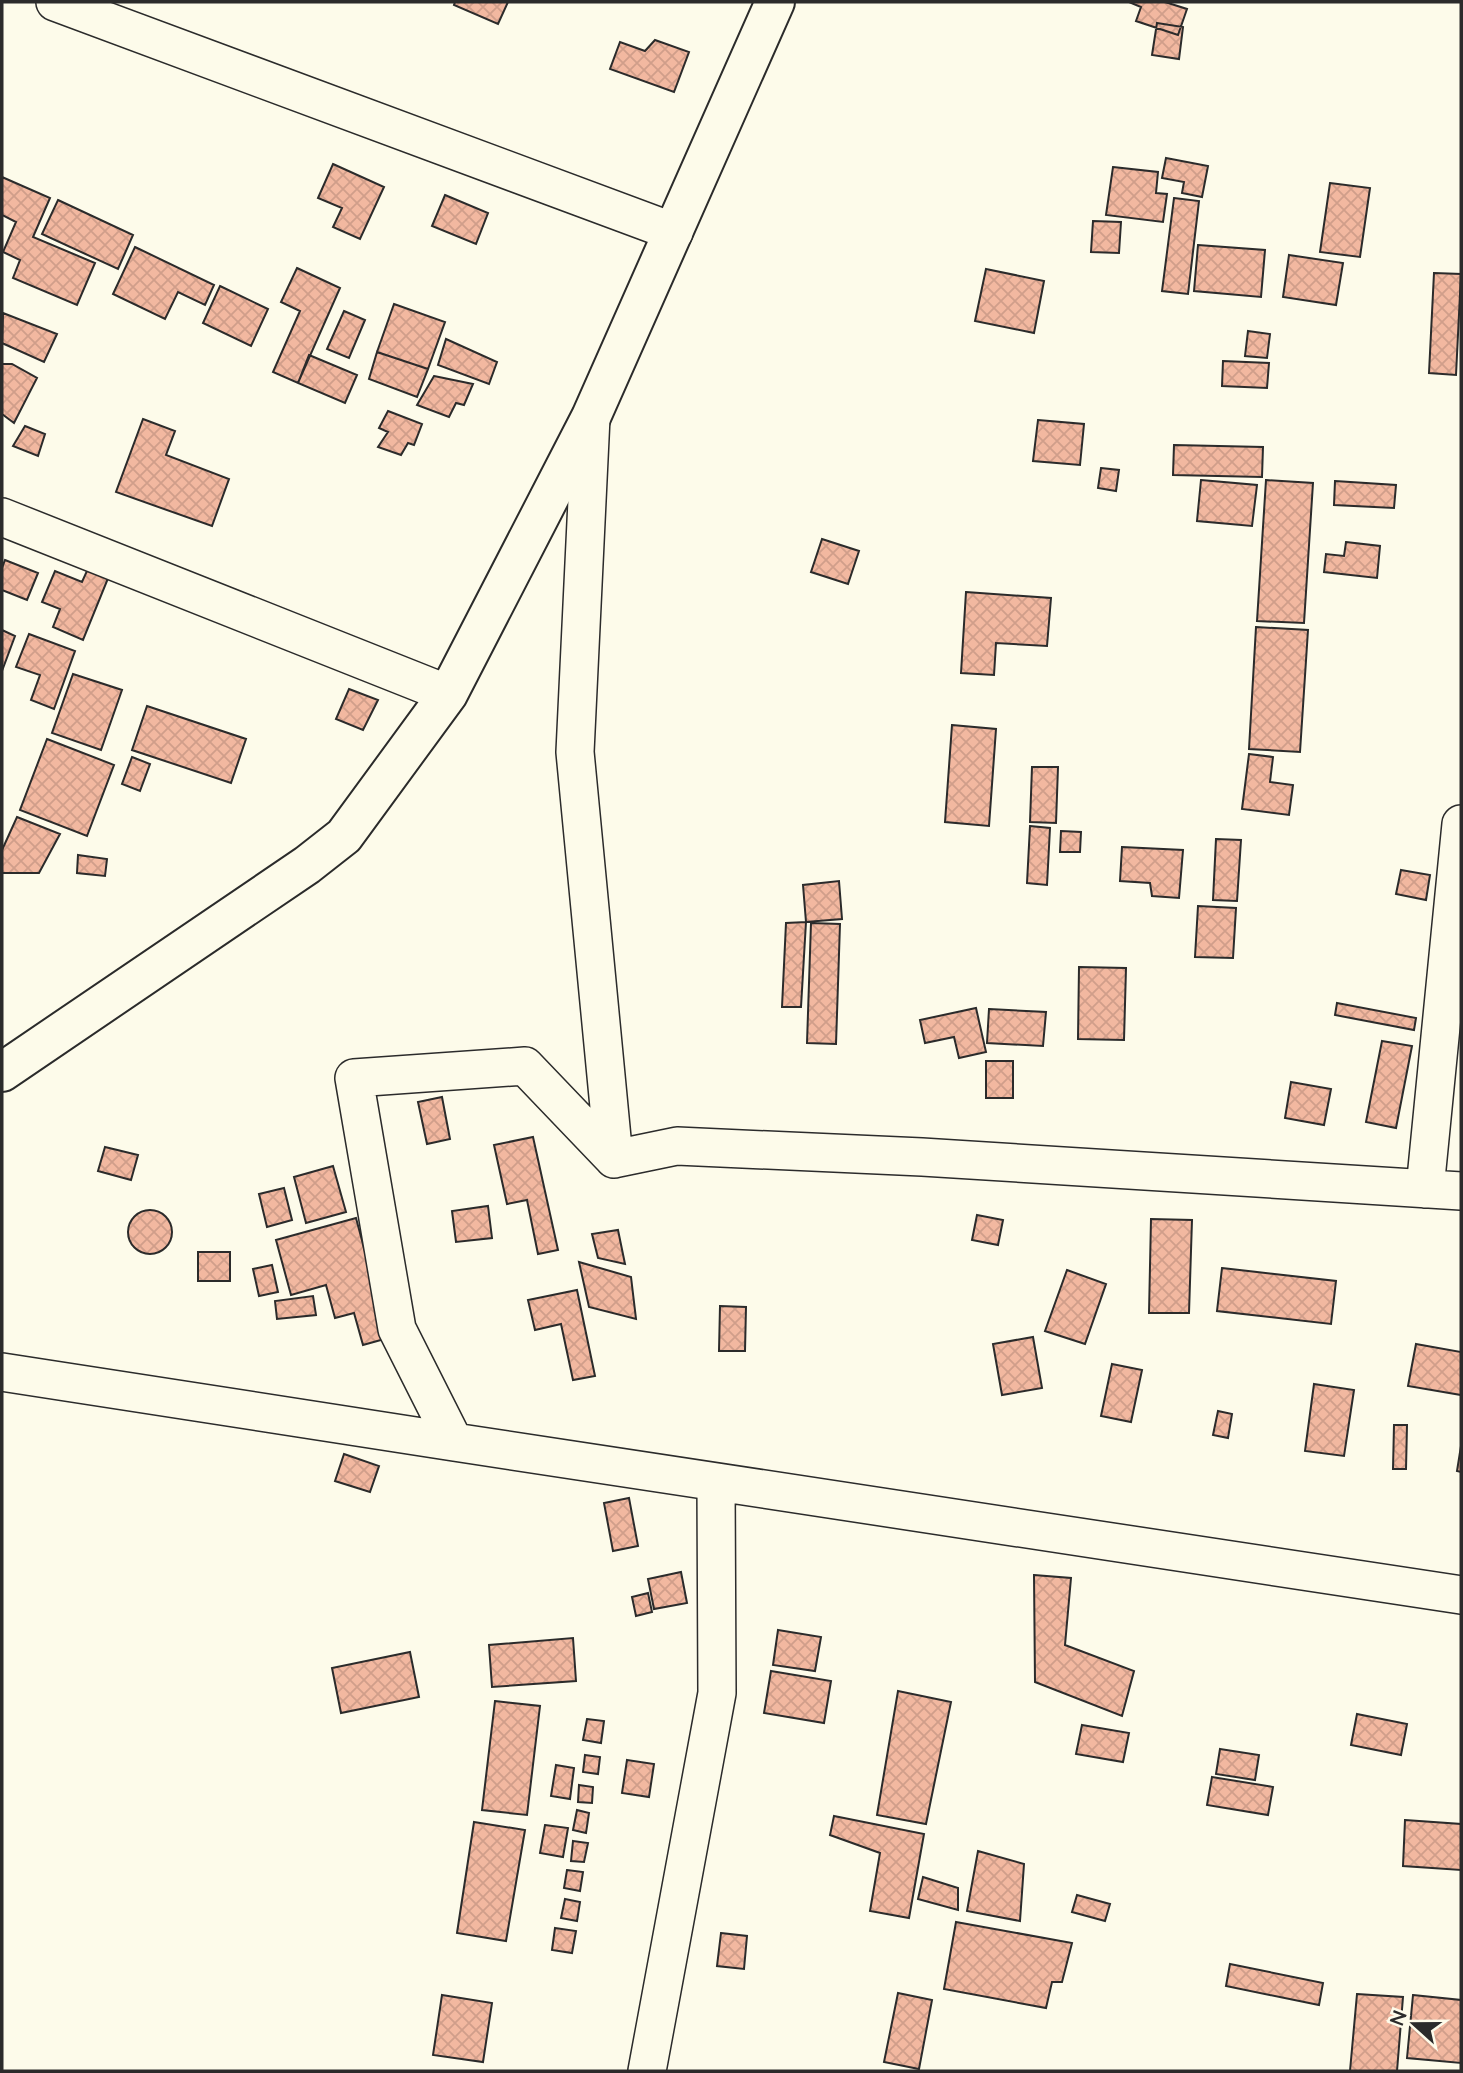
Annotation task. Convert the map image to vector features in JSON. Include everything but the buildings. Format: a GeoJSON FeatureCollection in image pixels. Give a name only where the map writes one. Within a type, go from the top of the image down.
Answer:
{"type":"FeatureCollection","features":[{"type":"Feature","properties":{"kind":"main road"},"geometry":{"type":"LineString","coordinates":[[2,1072],[344,836],[448,694],[591,417],[775,2]]}},
{"type":"Feature","properties":{"kind":"street"},"geometry":{"type":"LineString","coordinates":[[55,2],[674,232]]}},
{"type":"Feature","properties":{"kind":"street"},"geometry":{"type":"LineString","coordinates":[[591,417],[575,752],[614,1159]]}},
{"type":"Feature","properties":{"kind":"street"},"geometry":{"type":"LineString","coordinates":[[2,517],[448,694]]}},
{"type":"Feature","properties":{"kind":"street"},"geometry":{"type":"LineString","coordinates":[[1425,1189],[1461,824]]}},
{"type":"Feature","properties":{"kind":"street"},"geometry":{"type":"LineString","coordinates":[[454,1442],[397,1329],[354,1078],[525,1066],[614,1159]]}},
{"type":"Feature","properties":{"kind":"street"},"geometry":{"type":"LineString","coordinates":[[614,1159],[677,1146],[922,1157],[1461,1192]]}},
{"type":"Feature","properties":{"kind":"street"},"geometry":{"type":"LineString","coordinates":[[2,1372],[1461,1595]]}},
{"type":"Feature","properties":{"kind":"street"},"geometry":{"type":"LineString","coordinates":[[647,2071],[717,1693],[716,1483]]}}]}
